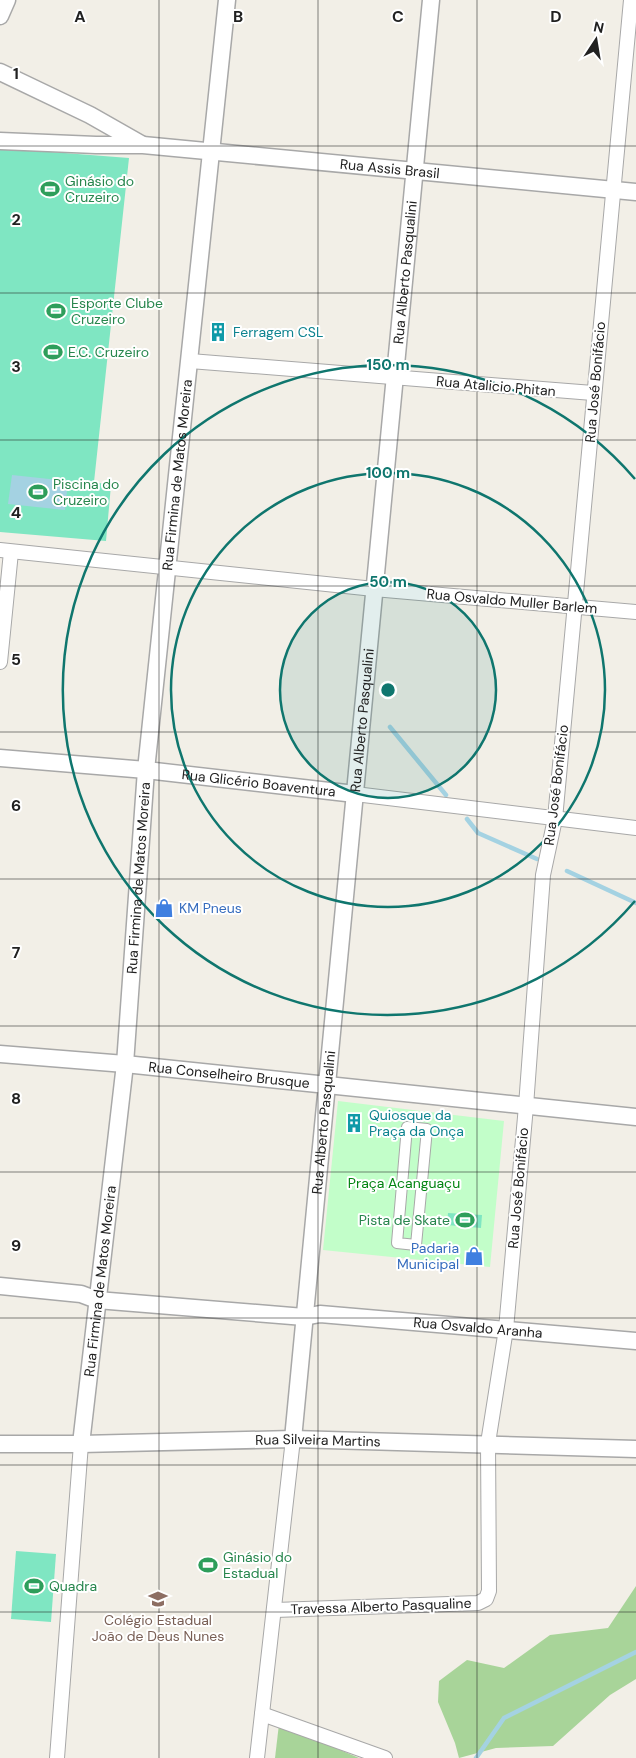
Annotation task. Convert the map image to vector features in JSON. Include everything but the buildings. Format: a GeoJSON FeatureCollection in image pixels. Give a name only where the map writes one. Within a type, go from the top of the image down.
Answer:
{"type":"FeatureCollection","features":[{"type":"Feature","properties":{"kind":"street","name":"Rua Firmina de Matos Moreira"},"geometry":{"type":"LineString","coordinates":[[57,1758],[80,1444],[125,1064],[146,770],[228,0]]}},
{"type":"Feature","properties":{"kind":"street","name":"Rua Alberto Pasqualini"},"geometry":{"type":"LineString","coordinates":[[293,1439],[310,1312],[327,1084],[431,0]]}},
{"type":"Feature","properties":{"kind":"street","name":"Rua José Bonifácio"},"geometry":{"type":"LineString","coordinates":[[486,1599],[489,1591],[488,1443],[506,1329],[526,1106],[543,875],[555,819],[631,0]]}},
{"type":"Feature","properties":{"kind":"street","name":"Rua Assis Brasil"},"geometry":{"type":"LineString","coordinates":[[0,72],[90,114],[143,145]]}},
{"type":"Feature","properties":{"kind":"street","name":"Rua Assis Brasil"},"geometry":{"type":"LineString","coordinates":[[0,141],[143,145],[636,192]]}},
{"type":"Feature","properties":{"kind":"street","name":"Rua Atalicio Phitan"},"geometry":{"type":"LineString","coordinates":[[190,361],[593,394]]}},
{"type":"Feature","properties":{"kind":"street","name":"Rua Osvaldo Muller Barlem"},"geometry":{"type":"LineString","coordinates":[[5,551],[167,566],[374,589],[636,612]]}},
{"type":"Feature","properties":{"kind":"street"},"geometry":{"type":"LineString","coordinates":[[0,662],[5,551]]}},
{"type":"Feature","properties":{"kind":"street","name":"Rua Glicério Boaventura"},"geometry":{"type":"LineString","coordinates":[[0,758],[146,770],[636,828]]}},
{"type":"Feature","properties":{"kind":"street","name":"Rua Conselheiro Brusque"},"geometry":{"type":"LineString","coordinates":[[0,1054],[125,1064],[636,1116]]}},
{"type":"Feature","properties":{"kind":"street"},"geometry":{"type":"LineString","coordinates":[[408,1128],[427,1129],[423,1167],[416,1245],[397,1243],[408,1128]]}},
{"type":"Feature","properties":{"kind":"street"},"geometry":{"type":"LineString","coordinates":[[404,1165],[423,1167]]}},
{"type":"Feature","properties":{"kind":"street"},"geometry":{"type":"LineString","coordinates":[[402,1188],[422,1190]]}},
{"type":"Feature","properties":{"kind":"street","name":"Rua Osvaldo Aranha"},"geometry":{"type":"LineString","coordinates":[[0,1286],[636,1341]]}},
{"type":"Feature","properties":{"kind":"street"},"geometry":{"type":"LineString","coordinates":[[257,1758],[293,1439]]}},
{"type":"Feature","properties":{"kind":"street","name":"Rua Silveira Martins"},"geometry":{"type":"LineString","coordinates":[[0,1444],[293,1439],[488,1443],[636,1449]]}},
{"type":"Feature","properties":{"kind":"street","name":"Travessa Alberto Pasqualine"},"geometry":{"type":"LineString","coordinates":[[275,1610],[478,1603],[486,1599]]}},
{"type":"Feature","properties":{"kind":"street"},"geometry":{"type":"LineString","coordinates":[[262,1714],[385,1758]]}},
{"type":"Feature","properties":{"kind":"green space","name":"Esporte Clube Cruzeiro"},"geometry":{"type":"Polygon","coordinates":[[[0,148],[129,158],[94,482],[111,485],[106,541],[0,532],[0,148]]]}},
{"type":"Feature","properties":{"kind":"green space","name":"Praça Acanguaçu"},"geometry":{"type":"Polygon","coordinates":[[[338,1101],[504,1121],[490,1267],[323,1250],[338,1101]]]}},
{"type":"Feature","properties":{"kind":"green space","name":"Pista de Skate"},"geometry":{"type":"Polygon","coordinates":[[[448,1213],[482,1215],[481,1228],[447,1225],[448,1213]]]}},
{"type":"Feature","properties":{"kind":"green space","name":"Quadra"},"geometry":{"type":"Polygon","coordinates":[[[16,1551],[56,1554],[51,1622],[11,1619],[16,1551]]]}},
{"type":"Feature","properties":{"kind":"green space"},"geometry":{"type":"Polygon","coordinates":[[[636,1586],[636,1679],[610,1695],[553,1746],[496,1748],[459,1758],[455,1743],[438,1702],[439,1681],[467,1660],[504,1668],[550,1635],[608,1628],[636,1586]]]}},
{"type":"Feature","properties":{"kind":"green space"},"geometry":{"type":"Polygon","coordinates":[[[279,1724],[359,1758],[275,1758],[279,1724]]]}},
{"type":"Feature","properties":{"kind":"water","name":"Piscina do Cruzeiro"},"geometry":{"type":"Polygon","coordinates":[[[12,475],[68,481],[65,510],[8,504],[12,475]]]}},
{"type":"Feature","properties":{"kind":"waterway"},"geometry":{"type":"LineString","coordinates":[[390,727],[446,795]]}},
{"type":"Feature","properties":{"kind":"waterway"},"geometry":{"type":"LineString","coordinates":[[467,819],[478,833],[537,859]]}},
{"type":"Feature","properties":{"kind":"waterway"},"geometry":{"type":"LineString","coordinates":[[567,871],[636,903]]}},
{"type":"Feature","properties":{"kind":"waterway"},"geometry":{"type":"LineString","coordinates":[[476,1758],[504,1718],[636,1652]]}},
{"type":"Feature","properties":{"kind":"place","name":"Ginásio do Cruzeiro"},"geometry":{"type":"Point","coordinates":[50,189]}},
{"type":"Feature","properties":{"kind":"place","name":"Esporte Clube Cruzeiro"},"geometry":{"type":"Point","coordinates":[56,311]}},
{"type":"Feature","properties":{"kind":"place","name":"Ferragem CSL"},"geometry":{"type":"Point","coordinates":[218,332]}},
{"type":"Feature","properties":{"kind":"place","name":"E.C. Cruzeiro"},"geometry":{"type":"Point","coordinates":[53,352]}},
{"type":"Feature","properties":{"kind":"place","name":"Piscina do Cruzeiro"},"geometry":{"type":"Point","coordinates":[38,492]}},
{"type":"Feature","properties":{"kind":"place","name":"KM Pneus"},"geometry":{"type":"Point","coordinates":[164,908]}},
{"type":"Feature","properties":{"kind":"place","name":"Quiosque da Praça da Onça"},"geometry":{"type":"Point","coordinates":[354,1123]}},
{"type":"Feature","properties":{"kind":"place","name":"Pista de Skate"},"geometry":{"type":"Point","coordinates":[465,1220]}},
{"type":"Feature","properties":{"kind":"place","name":"Padaria Municipal"},"geometry":{"type":"Point","coordinates":[474,1256]}},
{"type":"Feature","properties":{"kind":"place","name":"Ginásio do Estadual"},"geometry":{"type":"Point","coordinates":[208,1565]}},
{"type":"Feature","properties":{"kind":"place","name":"Quadra"},"geometry":{"type":"Point","coordinates":[34,1586]}},
{"type":"Feature","properties":{"kind":"place","name":"Colégio Estadual João de Deus Nunes"},"geometry":{"type":"Point","coordinates":[158,1599]}}]}
